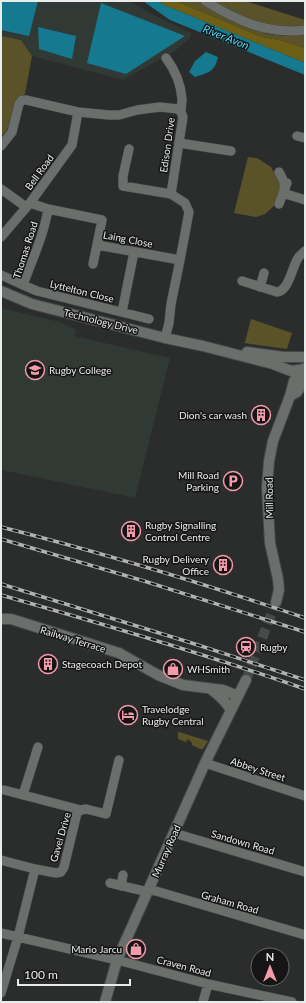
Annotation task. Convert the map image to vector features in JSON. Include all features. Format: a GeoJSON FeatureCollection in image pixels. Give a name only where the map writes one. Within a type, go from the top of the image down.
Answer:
{"type":"FeatureCollection","features":[{"type":"Feature","properties":{"kind":"street"},"geometry":{"type":"LineString","coordinates":[[205,1],[230,15],[260,27],[275,30],[305,30]]}},
{"type":"Feature","properties":{"kind":"street"},"geometry":{"type":"LineString","coordinates":[[166,58],[175,64],[182,98],[181,112]]}},
{"type":"Feature","properties":{"kind":"street","name":"Edison Drive"},"geometry":{"type":"LineString","coordinates":[[1,146],[12,132],[19,104],[22,100],[78,112],[109,115],[119,115],[137,110],[160,107],[178,109],[183,117],[171,194]]}},
{"type":"Feature","properties":{"kind":"street","name":"Bell Road"},"geometry":{"type":"LineString","coordinates":[[1,237],[28,205],[72,146],[78,112]]}},
{"type":"Feature","properties":{"kind":"street"},"geometry":{"type":"LineString","coordinates":[[179,143],[231,152]]}},
{"type":"Feature","properties":{"kind":"street"},"geometry":{"type":"LineString","coordinates":[[129,150],[123,176],[123,186],[171,194],[184,203],[189,212],[165,338]]}},
{"type":"Feature","properties":{"kind":"street"},"geometry":{"type":"LineString","coordinates":[[279,172],[284,182],[285,189],[279,204]]}},
{"type":"Feature","properties":{"kind":"street"},"geometry":{"type":"LineString","coordinates":[[1,189],[28,205]]}},
{"type":"Feature","properties":{"kind":"street"},"geometry":{"type":"LineString","coordinates":[[285,189],[305,200]]}},
{"type":"Feature","properties":{"kind":"street","name":"Laing Close"},"geometry":{"type":"LineString","coordinates":[[28,205],[102,220],[97,245],[180,260]]}},
{"type":"Feature","properties":{"kind":"street","name":"Thomas Road"},"geometry":{"type":"LineString","coordinates":[[37,291],[23,285],[42,235],[48,209]]}},
{"type":"Feature","properties":{"kind":"street"},"geometry":{"type":"LineString","coordinates":[[93,264],[97,245]]}},
{"type":"Feature","properties":{"kind":"street"},"geometry":{"type":"LineString","coordinates":[[242,281],[280,292],[285,288],[298,257],[305,251]]}},
{"type":"Feature","properties":{"kind":"street","name":"Lyttelton Close"},"geometry":{"type":"LineString","coordinates":[[122,312],[134,252]]}},
{"type":"Feature","properties":{"kind":"street"},"geometry":{"type":"LineString","coordinates":[[260,287],[264,272]]}},
{"type":"Feature","properties":{"kind":"street"},"geometry":{"type":"LineString","coordinates":[[1,275],[23,285]]}},
{"type":"Feature","properties":{"kind":"street","name":"Technology Drive"},"geometry":{"type":"LineString","coordinates":[[1,291],[32,304],[273,364],[292,376]]}},
{"type":"Feature","properties":{"kind":"street","name":"Lyttelton Close"},"geometry":{"type":"LineString","coordinates":[[37,291],[149,319]]}},
{"type":"Feature","properties":{"kind":"street","name":"Technology Drive"},"geometry":{"type":"LineString","coordinates":[[203,346],[281,356],[305,356]]}},
{"type":"Feature","properties":{"kind":"street"},"geometry":{"type":"LineString","coordinates":[[281,356],[305,370]]}},
{"type":"Feature","properties":{"kind":"street"},"geometry":{"type":"LineString","coordinates":[[292,376],[305,370]]}},
{"type":"Feature","properties":{"kind":"street","name":"Mill Road"},"geometry":{"type":"LineString","coordinates":[[276,602],[278,579],[270,543],[267,488],[269,462],[273,441],[290,396],[292,376]]}},
{"type":"Feature","properties":{"kind":"street"},"geometry":{"type":"LineString","coordinates":[[290,396],[297,392],[305,380]]}},
{"type":"Feature","properties":{"kind":"street","name":"Railway Terrace"},"geometry":{"type":"LineString","coordinates":[[1,619],[11,619],[119,653],[158,675],[174,682],[223,690],[234,703]]}},
{"type":"Feature","properties":{"kind":"street"},"geometry":{"type":"LineString","coordinates":[[234,703],[246,680]]}},
{"type":"Feature","properties":{"kind":"street","name":"Railway Terrace"},"geometry":{"type":"LineString","coordinates":[[210,689],[221,696],[228,704],[234,703]]}},
{"type":"Feature","properties":{"kind":"street","name":"Murray Road"},"geometry":{"type":"LineString","coordinates":[[105,1002],[118,960],[205,763],[234,703]]}},
{"type":"Feature","properties":{"kind":"street"},"geometry":{"type":"LineString","coordinates":[[23,795],[38,747]]}},
{"type":"Feature","properties":{"kind":"street","name":"Gavel Drive"},"geometry":{"type":"LineString","coordinates":[[1,993],[18,937],[35,869],[56,873],[61,872],[64,867],[77,813],[86,809],[106,814],[120,760]]}},
{"type":"Feature","properties":{"kind":"street","name":"Abbey Street"},"geometry":{"type":"LineString","coordinates":[[205,763],[305,796]]}},
{"type":"Feature","properties":{"kind":"street"},"geometry":{"type":"LineString","coordinates":[[4,790],[81,810]]}},
{"type":"Feature","properties":{"kind":"street","name":"Sandown Road"},"geometry":{"type":"LineString","coordinates":[[174,833],[305,872]]}},
{"type":"Feature","properties":{"kind":"street"},"geometry":{"type":"LineString","coordinates":[[1,860],[35,869]]}},
{"type":"Feature","properties":{"kind":"street"},"geometry":{"type":"LineString","coordinates":[[121,886],[123,875]]}},
{"type":"Feature","properties":{"kind":"street","name":"Graham Road"},"geometry":{"type":"LineString","coordinates":[[110,883],[148,891],[305,935]]}},
{"type":"Feature","properties":{"kind":"street","name":"Craven Road"},"geometry":{"type":"LineString","coordinates":[[1,933],[118,960],[208,984],[292,1002]]}},
{"type":"Feature","properties":{"kind":"street"},"geometry":{"type":"LineString","coordinates":[[203,1002],[208,984]]}},
{"type":"Feature","properties":{"kind":"shaded area"},"geometry":{"type":"Polygon","coordinates":[[[1,1],[129,1],[191,33],[190,38],[175,51],[123,80],[32,56],[21,40],[1,36],[1,1]]]}},
{"type":"Feature","properties":{"kind":"shaded area"},"geometry":{"type":"Polygon","coordinates":[[[158,1],[176,1],[262,37],[279,40],[305,48],[305,63],[164,5],[158,1]]]}},
{"type":"Feature","properties":{"kind":"shaded area"},"geometry":{"type":"Polygon","coordinates":[[[176,1],[199,1],[219,13],[267,34],[286,36],[305,34],[305,48],[279,40],[262,37],[176,1]]]}},
{"type":"Feature","properties":{"kind":"shaded area"},"geometry":{"type":"Polygon","coordinates":[[[213,1],[245,1],[305,20],[305,25],[281,28],[257,23],[213,1]]]}},
{"type":"Feature","properties":{"kind":"shaded area"},"geometry":{"type":"Polygon","coordinates":[[[1,36],[21,40],[32,56],[25,94],[17,101],[7,130],[1,137],[1,36]]]}},
{"type":"Feature","properties":{"kind":"shaded area"},"geometry":{"type":"Polygon","coordinates":[[[248,157],[257,158],[271,167],[281,185],[274,206],[265,214],[256,217],[234,213],[248,157]]]}},
{"type":"Feature","properties":{"kind":"shaded area"},"geometry":{"type":"Polygon","coordinates":[[[1,308],[60,322],[76,330],[75,336],[170,358],[135,498],[1,470],[1,308]]]}},
{"type":"Feature","properties":{"kind":"shaded area"},"geometry":{"type":"Polygon","coordinates":[[[251,319],[292,333],[287,349],[244,343],[251,319]]]}},
{"type":"Feature","properties":{"kind":"shaded area"},"geometry":{"type":"Polygon","coordinates":[[[178,732],[208,741],[203,749],[200,749],[192,745],[188,739],[186,742],[178,739],[178,732]]]}},
{"type":"Feature","properties":{"kind":"water"},"geometry":{"type":"Polygon","coordinates":[[[1,1],[38,1],[29,36],[1,30],[1,1]]]}},
{"type":"Feature","properties":{"kind":"water","name":"River Avon"},"geometry":{"type":"Polygon","coordinates":[[[143,1],[158,1],[164,5],[305,63],[305,75],[170,20],[143,1]]]}},
{"type":"Feature","properties":{"kind":"water"},"geometry":{"type":"Polygon","coordinates":[[[101,3],[185,36],[126,74],[87,63],[101,3]]]}},
{"type":"Feature","properties":{"kind":"water"},"geometry":{"type":"Polygon","coordinates":[[[38,27],[76,36],[72,59],[39,49],[38,27]]]}},
{"type":"Feature","properties":{"kind":"water"},"geometry":{"type":"Polygon","coordinates":[[[206,52],[218,57],[217,62],[213,69],[195,77],[189,72],[195,61],[206,52]]]}},
{"type":"Feature","properties":{"kind":"tunnel"},"geometry":{"type":"LineString","coordinates":[[246,680],[276,602]]}},
{"type":"Feature","properties":{"kind":"railway"},"geometry":{"type":"LineString","coordinates":[[1,527],[77,547],[154,570],[305,618]]}},
{"type":"Feature","properties":{"kind":"railway"},"geometry":{"type":"LineString","coordinates":[[1,539],[144,581],[305,632]]}},
{"type":"Feature","properties":{"kind":"railway"},"geometry":{"type":"LineString","coordinates":[[1,584],[305,680]]}},
{"type":"Feature","properties":{"kind":"railway"},"geometry":{"type":"LineString","coordinates":[[1,595],[154,640],[305,689]]}},
{"type":"Feature","properties":{"kind":"place","name":"Rugby College"},"geometry":{"type":"Point","coordinates":[35,370]}},
{"type":"Feature","properties":{"kind":"place","name":"Dion's car wash"},"geometry":{"type":"Point","coordinates":[261,415]}},
{"type":"Feature","properties":{"kind":"place","name":"Mill Road Parking"},"geometry":{"type":"Point","coordinates":[233,481]}},
{"type":"Feature","properties":{"kind":"place","name":"Rugby Signalling Control Centre"},"geometry":{"type":"Point","coordinates":[131,531]}},
{"type":"Feature","properties":{"kind":"place","name":"Rugby Delivery Office"},"geometry":{"type":"Point","coordinates":[223,565]}},
{"type":"Feature","properties":{"kind":"place","name":"Rugby"},"geometry":{"type":"Point","coordinates":[246,647]}},
{"type":"Feature","properties":{"kind":"place","name":"Stagecoach Depot"},"geometry":{"type":"Point","coordinates":[48,664]}},
{"type":"Feature","properties":{"kind":"place","name":"WHSmith"},"geometry":{"type":"Point","coordinates":[173,669]}},
{"type":"Feature","properties":{"kind":"place","name":"Travelodge Rugby Central"},"geometry":{"type":"Point","coordinates":[128,715]}},
{"type":"Feature","properties":{"kind":"place","name":"Mario Jarcu"},"geometry":{"type":"Point","coordinates":[136,949]}}]}
